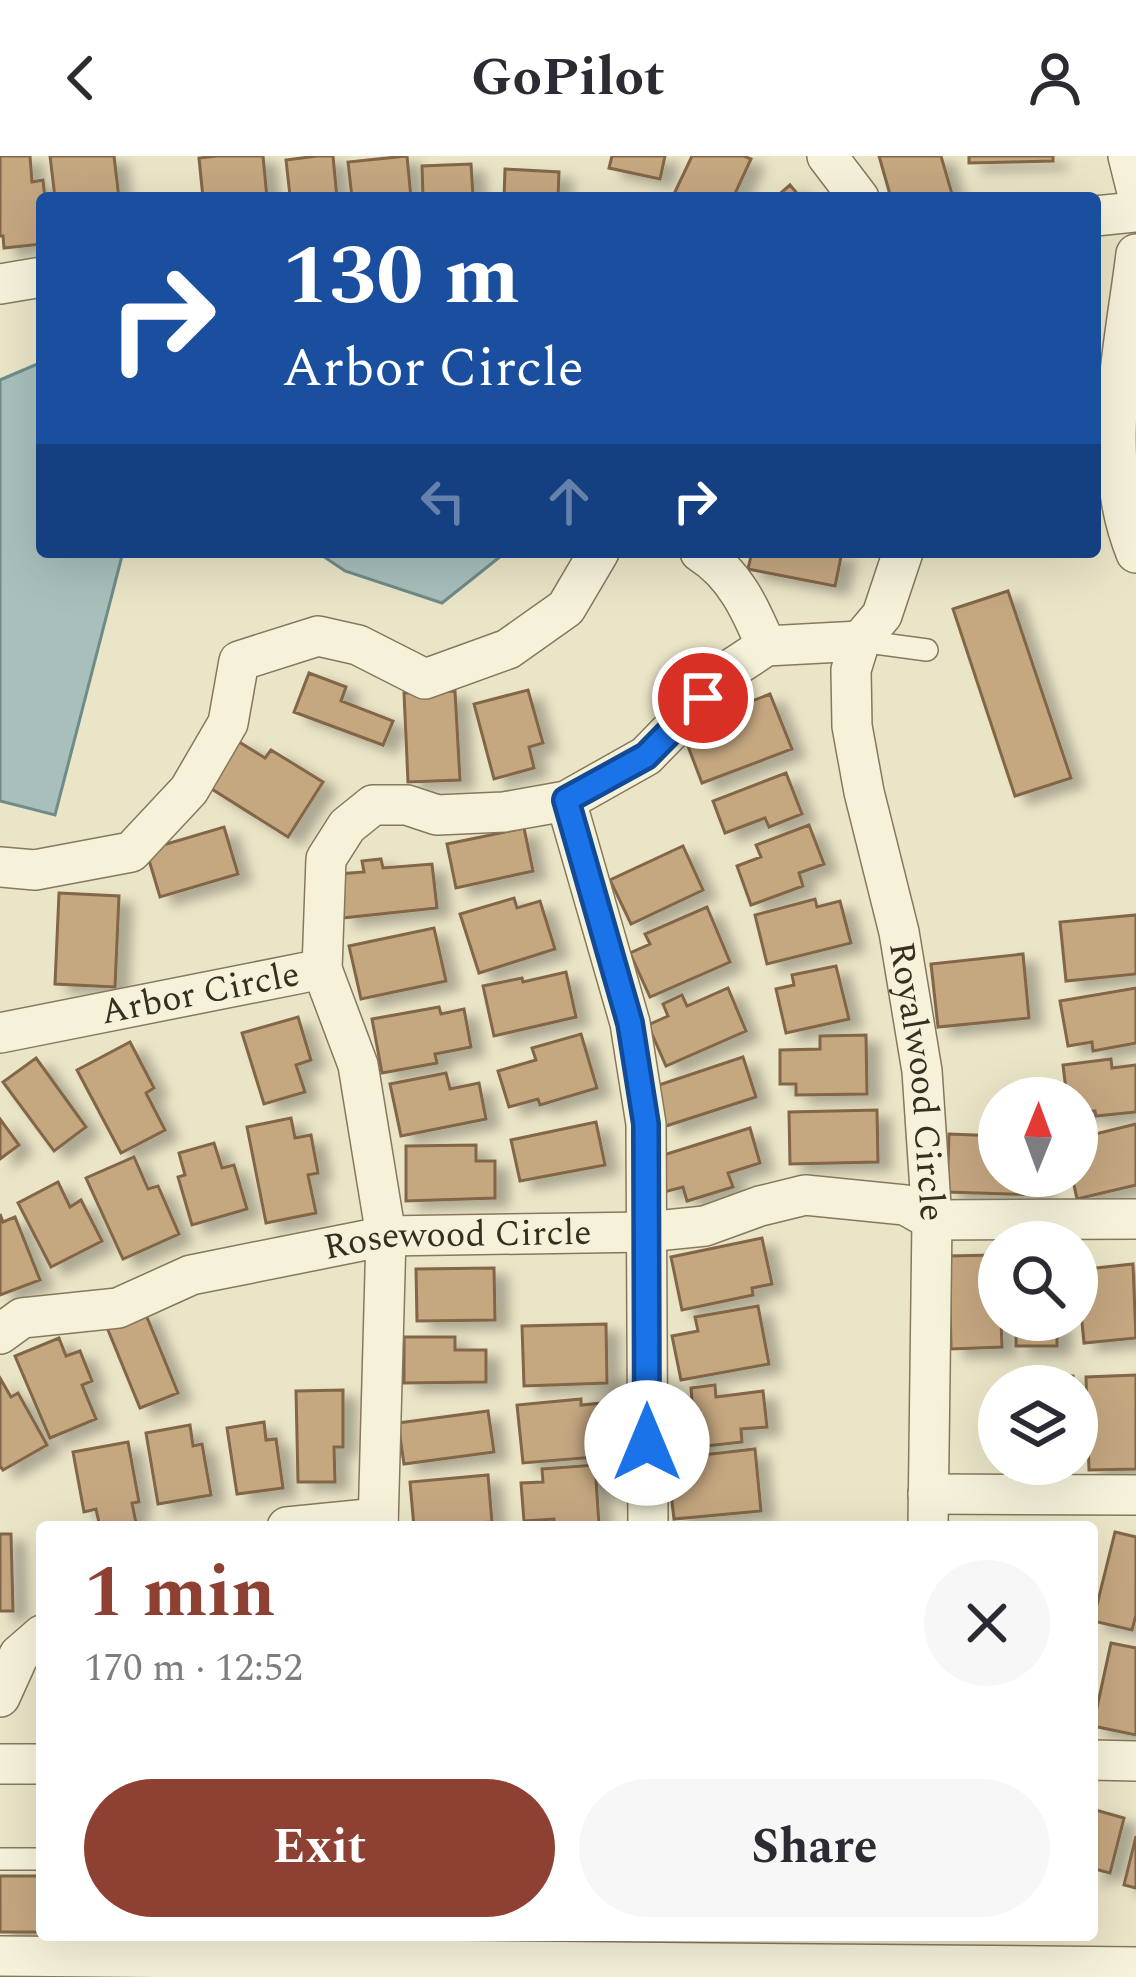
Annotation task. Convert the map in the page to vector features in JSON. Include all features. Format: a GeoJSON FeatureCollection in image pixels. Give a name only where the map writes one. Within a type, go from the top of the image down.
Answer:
{"type":"FeatureCollection","features":[{"type":"Feature","properties":{"kind":"street"},"geometry":{"type":"LineString","coordinates":[[826,156],[854,192]]}},
{"type":"Feature","properties":{"kind":"street"},"geometry":{"type":"LineString","coordinates":[[1129,156],[1136,188]]}},
{"type":"Feature","properties":{"kind":"street"},"geometry":{"type":"LineString","coordinates":[[1101,215],[1136,212]]}},
{"type":"Feature","properties":{"kind":"street"},"geometry":{"type":"LineString","coordinates":[[1136,254],[1117,410],[1117,475],[1127,532],[1136,554]]}},
{"type":"Feature","properties":{"kind":"street"},"geometry":{"type":"LineString","coordinates":[[0,284],[36,279]]}},
{"type":"Feature","properties":{"kind":"street"},"geometry":{"type":"LineString","coordinates":[[0,867],[35,870],[130,852],[189,790],[228,723],[238,661],[318,636],[358,645],[425,679],[508,649],[566,608],[595,558]]}},
{"type":"Feature","properties":{"kind":"street"},"geometry":{"type":"LineString","coordinates":[[710,558],[747,601],[766,646],[860,641],[882,615],[901,558]]}},
{"type":"Feature","properties":{"kind":"street","name":"Royalwood Circle"},"geometry":{"type":"LineString","coordinates":[[860,641],[851,670],[852,726],[899,932],[922,1071],[932,1220],[928,1510]]}},
{"type":"Feature","properties":{"kind":"street","name":"Arbor Circle"},"geometry":{"type":"LineString","coordinates":[[0,1034],[322,969],[326,859],[346,826],[373,805],[407,806],[437,815],[504,812],[566,800],[646,756],[731,669],[766,646]]}},
{"type":"Feature","properties":{"kind":"street"},"geometry":{"type":"LineString","coordinates":[[566,800],[630,1023],[646,1124],[648,1521]]}},
{"type":"Feature","properties":{"kind":"street"},"geometry":{"type":"LineString","coordinates":[[322,969],[358,1065],[386,1236],[378,1521]]}},
{"type":"Feature","properties":{"kind":"street","name":"Rosewood Circle"},"geometry":{"type":"LineString","coordinates":[[0,1334],[22,1318],[118,1308],[191,1275],[386,1236],[646,1232],[705,1226],[760,1205],[805,1196],[905,1205],[932,1220],[1136,1220]]}},
{"type":"Feature","properties":{"kind":"street"},"geometry":{"type":"LineString","coordinates":[[928,1510],[1136,1495]]}},
{"type":"Feature","properties":{"kind":"street"},"geometry":{"type":"LineString","coordinates":[[0,1697],[19,1655],[36,1640]]}},
{"type":"Feature","properties":{"kind":"street"},"geometry":{"type":"LineString","coordinates":[[1098,1760],[1136,1761]]}},
{"type":"Feature","properties":{"kind":"street"},"geometry":{"type":"LineString","coordinates":[[0,1764],[36,1764]]}},
{"type":"Feature","properties":{"kind":"street"},"geometry":{"type":"LineString","coordinates":[[0,1956],[648,1948],[1136,1966]]}},
{"type":"Feature","properties":{"kind":"lane"},"geometry":{"type":"LineString","coordinates":[[860,641],[927,650]]}},
{"type":"Feature","properties":{"kind":"lane"},"geometry":{"type":"LineString","coordinates":[[0,1859],[36,1859]]}},
{"type":"Feature","properties":{"kind":"water"},"geometry":{"type":"Polygon","coordinates":[[[36,365],[36,558],[121,558],[55,815],[0,801],[0,380],[36,365]]]}},
{"type":"Feature","properties":{"kind":"water"},"geometry":{"type":"Polygon","coordinates":[[[326,558],[498,558],[442,603],[345,571],[326,558]]]}},
{"type":"Feature","properties":{"kind":"building"},"geometry":{"type":"Polygon","coordinates":[[[0,156],[30,156],[32,182],[43,180],[44,192],[36,192],[36,245],[4,248],[0,156]]]}},
{"type":"Feature","properties":{"kind":"building"},"geometry":{"type":"Polygon","coordinates":[[[50,156],[114,156],[118,192],[54,192],[50,156]]]}},
{"type":"Feature","properties":{"kind":"building"},"geometry":{"type":"Polygon","coordinates":[[[263,156],[266,192],[202,192],[199,158],[263,156]]]}},
{"type":"Feature","properties":{"kind":"building"},"geometry":{"type":"Polygon","coordinates":[[[333,156],[336,192],[290,192],[286,160],[333,156]]]}},
{"type":"Feature","properties":{"kind":"building"},"geometry":{"type":"Polygon","coordinates":[[[407,156],[410,192],[351,192],[348,162],[407,156]]]}},
{"type":"Feature","properties":{"kind":"building"},"geometry":{"type":"Polygon","coordinates":[[[612,156],[665,156],[660,179],[609,168],[612,156]]]}},
{"type":"Feature","properties":{"kind":"building"},"geometry":{"type":"Polygon","coordinates":[[[692,156],[751,159],[736,192],[675,192],[692,156]]]}},
{"type":"Feature","properties":{"kind":"building"},"geometry":{"type":"Polygon","coordinates":[[[879,156],[941,156],[951,192],[889,192],[879,156]]]}},
{"type":"Feature","properties":{"kind":"building"},"geometry":{"type":"Polygon","coordinates":[[[969,156],[1053,156],[1053,161],[969,163],[969,156]]]}},
{"type":"Feature","properties":{"kind":"building"},"geometry":{"type":"Polygon","coordinates":[[[471,164],[473,192],[423,192],[422,166],[471,164]]]}},
{"type":"Feature","properties":{"kind":"building"},"geometry":{"type":"Polygon","coordinates":[[[505,169],[559,172],[558,192],[504,192],[505,169]]]}},
{"type":"Feature","properties":{"kind":"building"},"geometry":{"type":"Polygon","coordinates":[[[751,558],[841,558],[835,586],[748,569],[751,558]]]}},
{"type":"Feature","properties":{"kind":"building"},"geometry":{"type":"Polygon","coordinates":[[[1008,591],[1071,778],[1015,796],[953,609],[1008,591]]]}},
{"type":"Feature","properties":{"kind":"building"},"geometry":{"type":"Polygon","coordinates":[[[309,673],[346,687],[341,701],[393,721],[383,745],[294,712],[309,673]]]}},
{"type":"Feature","properties":{"kind":"building"},"geometry":{"type":"Polygon","coordinates":[[[528,690],[543,743],[529,747],[534,768],[494,779],[474,704],[528,690]]]}},
{"type":"Feature","properties":{"kind":"building"},"geometry":{"type":"Polygon","coordinates":[[[455,691],[460,780],[408,782],[404,693],[455,691]]]}},
{"type":"Feature","properties":{"kind":"building"},"geometry":{"type":"Polygon","coordinates":[[[770,694],[792,749],[702,783],[686,741],[711,732],[706,719],[770,694]]]}},
{"type":"Feature","properties":{"kind":"building"},"geometry":{"type":"Polygon","coordinates":[[[236,740],[265,758],[271,750],[323,782],[288,837],[207,786],[236,740]]]}},
{"type":"Feature","properties":{"kind":"building"},"geometry":{"type":"Polygon","coordinates":[[[786,773],[802,814],[769,827],[765,818],[725,833],[713,801],[786,773]]]}},
{"type":"Feature","properties":{"kind":"building"},"geometry":{"type":"Polygon","coordinates":[[[809,825],[824,864],[799,873],[803,886],[751,905],[737,866],[761,857],[756,845],[809,825]]]}},
{"type":"Feature","properties":{"kind":"building"},"geometry":{"type":"Polygon","coordinates":[[[224,827],[238,874],[160,897],[146,850],[224,827]]]}},
{"type":"Feature","properties":{"kind":"building"},"geometry":{"type":"Polygon","coordinates":[[[524,828],[533,871],[456,888],[447,844],[524,828]]]}},
{"type":"Feature","properties":{"kind":"building"},"geometry":{"type":"Polygon","coordinates":[[[683,846],[703,890],[631,924],[610,880],[683,846]]]}},
{"type":"Feature","properties":{"kind":"building"},"geometry":{"type":"Polygon","coordinates":[[[381,859],[383,868],[432,864],[437,908],[342,918],[338,874],[364,872],[362,861],[381,859]]]}},
{"type":"Feature","properties":{"kind":"building"},"geometry":{"type":"Polygon","coordinates":[[[59,893],[119,896],[115,987],[55,984],[59,893]]]}},
{"type":"Feature","properties":{"kind":"building"},"geometry":{"type":"Polygon","coordinates":[[[514,898],[517,908],[540,901],[555,949],[479,973],[460,914],[514,898]]]}},
{"type":"Feature","properties":{"kind":"building"},"geometry":{"type":"Polygon","coordinates":[[[815,899],[817,907],[840,901],[851,943],[767,964],[755,915],[815,899]]]}},
{"type":"Feature","properties":{"kind":"building"},"geometry":{"type":"Polygon","coordinates":[[[707,907],[730,962],[650,997],[630,953],[650,944],[645,934],[707,907]]]}},
{"type":"Feature","properties":{"kind":"building"},"geometry":{"type":"Polygon","coordinates":[[[1136,915],[1136,974],[1066,981],[1060,922],[1136,915]]]}},
{"type":"Feature","properties":{"kind":"building"},"geometry":{"type":"Polygon","coordinates":[[[434,928],[446,981],[361,999],[349,946],[434,928]]]}},
{"type":"Feature","properties":{"kind":"building"},"geometry":{"type":"Polygon","coordinates":[[[1023,954],[1029,1018],[938,1027],[931,964],[1023,954]]]}},
{"type":"Feature","properties":{"kind":"building"},"geometry":{"type":"Polygon","coordinates":[[[836,966],[849,1019],[786,1033],[776,989],[794,985],[792,975],[836,966]]]}},
{"type":"Feature","properties":{"kind":"building"},"geometry":{"type":"Polygon","coordinates":[[[566,972],[576,1017],[494,1036],[483,986],[566,972]]]}},
{"type":"Feature","properties":{"kind":"building"},"geometry":{"type":"Polygon","coordinates":[[[728,988],[746,1031],[666,1066],[648,1025],[668,1016],[663,1004],[682,995],[687,1006],[728,988]]]}},
{"type":"Feature","properties":{"kind":"building"},"geometry":{"type":"Polygon","coordinates":[[[1136,988],[1136,1043],[1093,1051],[1092,1042],[1068,1046],[1060,1001],[1136,988]]]}},
{"type":"Feature","properties":{"kind":"building"},"geometry":{"type":"Polygon","coordinates":[[[439,1007],[441,1014],[464,1009],[471,1047],[435,1054],[437,1063],[382,1073],[372,1019],[439,1007]]]}},
{"type":"Feature","properties":{"kind":"building"},"geometry":{"type":"Polygon","coordinates":[[[298,1017],[311,1060],[296,1065],[305,1092],[264,1104],[242,1033],[298,1017]]]}},
{"type":"Feature","properties":{"kind":"building"},"geometry":{"type":"Polygon","coordinates":[[[581,1034],[597,1088],[540,1105],[538,1099],[509,1107],[498,1071],[536,1060],[532,1048],[581,1034]]]}},
{"type":"Feature","properties":{"kind":"building"},"geometry":{"type":"Polygon","coordinates":[[[866,1035],[867,1094],[796,1095],[796,1084],[780,1084],[780,1050],[820,1049],[820,1036],[866,1035]]]}},
{"type":"Feature","properties":{"kind":"building"},"geometry":{"type":"Polygon","coordinates":[[[130,1042],[154,1088],[146,1093],[165,1130],[121,1153],[77,1070],[130,1042]]]}},
{"type":"Feature","properties":{"kind":"building"},"geometry":{"type":"Polygon","coordinates":[[[743,1057],[756,1097],[666,1126],[653,1087],[743,1057]]]}},
{"type":"Feature","properties":{"kind":"building"},"geometry":{"type":"Polygon","coordinates":[[[36,1058],[86,1127],[54,1151],[3,1082],[36,1058]]]}},
{"type":"Feature","properties":{"kind":"building"},"geometry":{"type":"Polygon","coordinates":[[[1111,1059],[1112,1068],[1136,1065],[1136,1112],[1098,1116],[1098,1077],[1064,1077],[1063,1065],[1111,1059]]]}},
{"type":"Feature","properties":{"kind":"building"},"geometry":{"type":"Polygon","coordinates":[[[446,1073],[450,1089],[479,1083],[486,1119],[401,1136],[390,1084],[446,1073]]]}},
{"type":"Feature","properties":{"kind":"building"},"geometry":{"type":"Polygon","coordinates":[[[877,1110],[878,1162],[790,1164],[789,1112],[877,1110]]]}},
{"type":"Feature","properties":{"kind":"building"},"geometry":{"type":"Polygon","coordinates":[[[291,1118],[295,1138],[311,1135],[318,1173],[308,1175],[316,1213],[266,1223],[247,1127],[291,1118]]]}},
{"type":"Feature","properties":{"kind":"building"},"geometry":{"type":"Polygon","coordinates":[[[0,1119],[19,1145],[0,1159],[0,1119]]]}},
{"type":"Feature","properties":{"kind":"building"},"geometry":{"type":"Polygon","coordinates":[[[596,1122],[605,1165],[520,1181],[511,1140],[596,1122]]]}},
{"type":"Feature","properties":{"kind":"building"},"geometry":{"type":"Polygon","coordinates":[[[1136,1124],[1136,1185],[1098,1194],[1098,1133],[1136,1124]]]}},
{"type":"Feature","properties":{"kind":"building"},"geometry":{"type":"Polygon","coordinates":[[[750,1128],[760,1163],[728,1173],[733,1187],[687,1201],[683,1187],[664,1192],[654,1158],[750,1128]]]}},
{"type":"Feature","properties":{"kind":"building"},"geometry":{"type":"Polygon","coordinates":[[[949,1134],[978,1135],[978,1193],[947,1192],[949,1134]]]}},
{"type":"Feature","properties":{"kind":"building"},"geometry":{"type":"Polygon","coordinates":[[[214,1143],[222,1168],[234,1165],[247,1209],[192,1225],[178,1177],[185,1175],[179,1153],[214,1143]]]}},
{"type":"Feature","properties":{"kind":"building"},"geometry":{"type":"Polygon","coordinates":[[[476,1145],[476,1161],[495,1161],[495,1198],[406,1201],[406,1146],[476,1145]]]}},
{"type":"Feature","properties":{"kind":"building"},"geometry":{"type":"Polygon","coordinates":[[[134,1157],[148,1189],[158,1186],[179,1234],[123,1259],[86,1178],[134,1157]]]}},
{"type":"Feature","properties":{"kind":"building"},"geometry":{"type":"Polygon","coordinates":[[[58,1182],[70,1207],[81,1200],[102,1241],[51,1267],[18,1203],[58,1182]]]}},
{"type":"Feature","properties":{"kind":"building"},"geometry":{"type":"Polygon","coordinates":[[[0,1214],[3,1222],[15,1217],[40,1280],[0,1295],[0,1214]]]}},
{"type":"Feature","properties":{"kind":"building"},"geometry":{"type":"Polygon","coordinates":[[[762,1238],[772,1284],[752,1288],[753,1295],[682,1310],[671,1257],[762,1238]]]}},
{"type":"Feature","properties":{"kind":"building"},"geometry":{"type":"Polygon","coordinates":[[[978,1255],[978,1341],[1002,1341],[1002,1347],[951,1349],[949,1256],[978,1255]]]}},
{"type":"Feature","properties":{"kind":"building"},"geometry":{"type":"Polygon","coordinates":[[[1133,1264],[1136,1338],[1084,1343],[1098,1341],[1098,1268],[1133,1264]]]}},
{"type":"Feature","properties":{"kind":"building"},"geometry":{"type":"Polygon","coordinates":[[[494,1268],[495,1320],[417,1321],[416,1269],[494,1268]]]}},
{"type":"Feature","properties":{"kind":"building"},"geometry":{"type":"Polygon","coordinates":[[[758,1306],[769,1364],[681,1380],[672,1336],[698,1331],[695,1317],[758,1306]]]}},
{"type":"Feature","properties":{"kind":"building"},"geometry":{"type":"Polygon","coordinates":[[[144,1310],[178,1393],[140,1408],[106,1325],[144,1310]]]}},
{"type":"Feature","properties":{"kind":"building"},"geometry":{"type":"Polygon","coordinates":[[[606,1324],[607,1383],[524,1386],[522,1326],[606,1324]]]}},
{"type":"Feature","properties":{"kind":"building"},"geometry":{"type":"Polygon","coordinates":[[[404,1337],[455,1337],[455,1350],[486,1350],[486,1382],[404,1383],[404,1337]]]}},
{"type":"Feature","properties":{"kind":"building"},"geometry":{"type":"Polygon","coordinates":[[[59,1338],[66,1356],[80,1351],[92,1381],[82,1385],[96,1419],[50,1438],[15,1356],[59,1338]]]}},
{"type":"Feature","properties":{"kind":"building"},"geometry":{"type":"Polygon","coordinates":[[[1016,1341],[1057,1341],[1057,1346],[1016,1346],[1016,1341]]]}},
{"type":"Feature","properties":{"kind":"building"},"geometry":{"type":"Polygon","coordinates":[[[1136,1375],[1136,1469],[1098,1470],[1098,1377],[1136,1375]]]}},
{"type":"Feature","properties":{"kind":"building"},"geometry":{"type":"Polygon","coordinates":[[[0,1378],[11,1397],[18,1393],[47,1445],[3,1470],[0,1466],[0,1378]]]}},
{"type":"Feature","properties":{"kind":"building"},"geometry":{"type":"Polygon","coordinates":[[[715,1385],[716,1397],[763,1391],[767,1427],[741,1429],[742,1442],[670,1450],[665,1405],[692,1401],[691,1388],[715,1385]]]}},
{"type":"Feature","properties":{"kind":"building"},"geometry":{"type":"Polygon","coordinates":[[[343,1390],[343,1447],[334,1447],[335,1482],[298,1482],[296,1391],[343,1390]]]}},
{"type":"Feature","properties":{"kind":"building"},"geometry":{"type":"Polygon","coordinates":[[[581,1399],[581,1405],[603,1403],[608,1456],[523,1463],[517,1405],[581,1399]]]}},
{"type":"Feature","properties":{"kind":"building"},"geometry":{"type":"Polygon","coordinates":[[[488,1411],[494,1452],[404,1464],[398,1423],[488,1411]]]}},
{"type":"Feature","properties":{"kind":"building"},"geometry":{"type":"Polygon","coordinates":[[[264,1422],[266,1440],[276,1439],[283,1488],[237,1494],[227,1428],[264,1422]]]}},
{"type":"Feature","properties":{"kind":"building"},"geometry":{"type":"Polygon","coordinates":[[[190,1425],[193,1446],[202,1444],[211,1495],[158,1504],[146,1433],[190,1425]]]}},
{"type":"Feature","properties":{"kind":"building"},"geometry":{"type":"Polygon","coordinates":[[[128,1442],[139,1502],[132,1503],[136,1521],[99,1521],[96,1509],[84,1512],[73,1452],[128,1442]]]}},
{"type":"Feature","properties":{"kind":"building"},"geometry":{"type":"Polygon","coordinates":[[[755,1449],[761,1511],[674,1519],[667,1459],[755,1449]]]}},
{"type":"Feature","properties":{"kind":"building"},"geometry":{"type":"Polygon","coordinates":[[[595,1465],[599,1521],[524,1521],[521,1483],[543,1482],[542,1469],[595,1465]]]}},
{"type":"Feature","properties":{"kind":"building"},"geometry":{"type":"Polygon","coordinates":[[[488,1475],[492,1521],[413,1521],[410,1482],[488,1475]]]}},
{"type":"Feature","properties":{"kind":"building"},"geometry":{"type":"Polygon","coordinates":[[[1115,1532],[1136,1537],[1132,1630],[1098,1622],[1098,1601],[1115,1532]]]}},
{"type":"Feature","properties":{"kind":"building"},"geometry":{"type":"Polygon","coordinates":[[[0,1534],[11,1534],[13,1611],[0,1611],[0,1534]]]}},
{"type":"Feature","properties":{"kind":"building"},"geometry":{"type":"Polygon","coordinates":[[[1111,1643],[1136,1648],[1136,1735],[1098,1727],[1098,1703],[1111,1643]]]}},
{"type":"Feature","properties":{"kind":"building"},"geometry":{"type":"Polygon","coordinates":[[[1098,1811],[1124,1818],[1110,1873],[1098,1870],[1098,1811]]]}},
{"type":"Feature","properties":{"kind":"building"},"geometry":{"type":"Polygon","coordinates":[[[1136,1836],[1136,1888],[1124,1885],[1136,1836]]]}},
{"type":"Feature","properties":{"kind":"building"},"geometry":{"type":"Polygon","coordinates":[[[0,1876],[36,1876],[36,1932],[0,1932],[0,1876]]]}},
{"type":"Feature","properties":{"kind":"route"},"geometry":{"type":"LineString","coordinates":[[647,1443],[646,1124],[630,1023],[566,800],[646,756],[703,698]]}}]}
